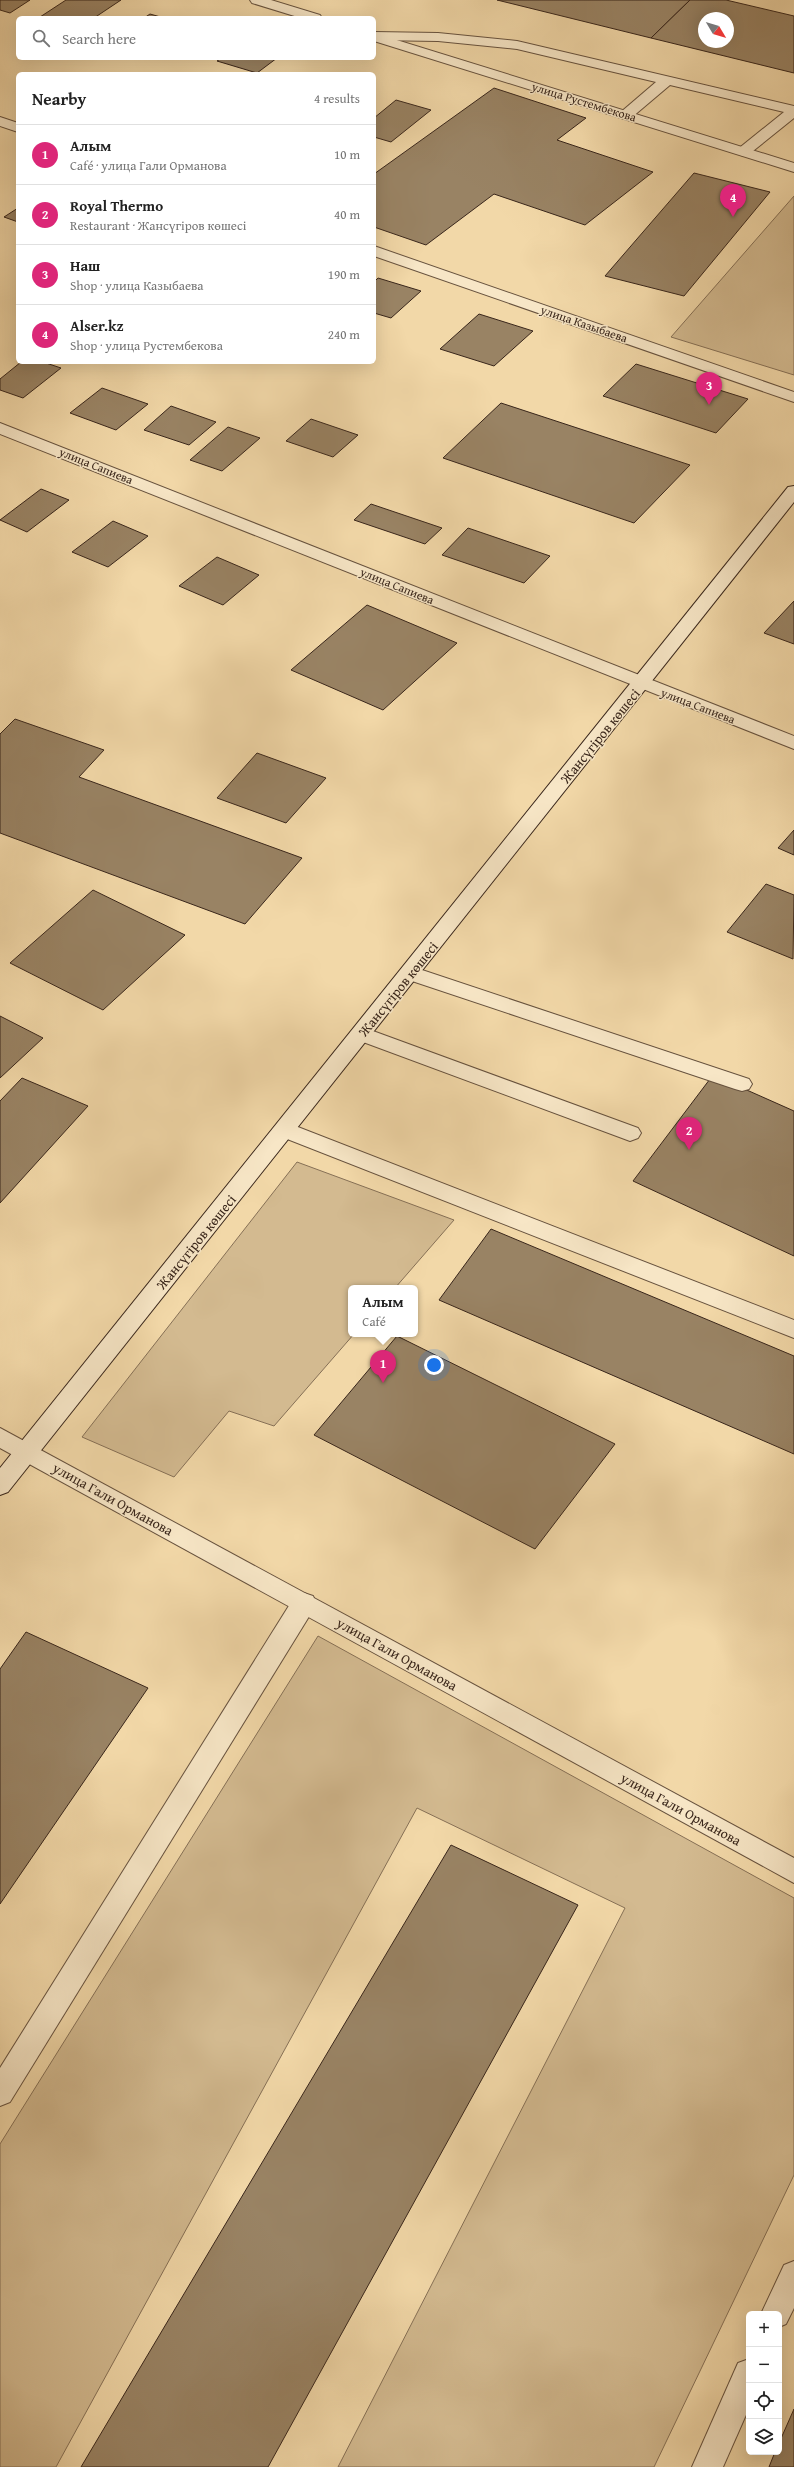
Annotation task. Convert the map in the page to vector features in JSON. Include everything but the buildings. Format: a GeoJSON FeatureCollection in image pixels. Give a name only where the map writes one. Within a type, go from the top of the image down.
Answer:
{"type":"FeatureCollection","features":[{"type":"Feature","properties":{"kind":"street"},"geometry":{"type":"LineString","coordinates":[[257,0],[308,16]]}},
{"type":"Feature","properties":{"kind":"street"},"geometry":{"type":"LineString","coordinates":[[376,36],[438,37],[517,45],[794,111]]}},
{"type":"Feature","properties":{"kind":"street","name":"улица Рустембекова"},"geometry":{"type":"LineString","coordinates":[[376,37],[794,168]]}},
{"type":"Feature","properties":{"kind":"street"},"geometry":{"type":"LineString","coordinates":[[626,115],[666,80]]}},
{"type":"Feature","properties":{"kind":"street"},"geometry":{"type":"LineString","coordinates":[[743,152],[794,111]]}},
{"type":"Feature","properties":{"kind":"street"},"geometry":{"type":"LineString","coordinates":[[0,121],[16,127]]}},
{"type":"Feature","properties":{"kind":"street","name":"улица Казыбаева"},"geometry":{"type":"LineString","coordinates":[[376,252],[794,397]]}},
{"type":"Feature","properties":{"kind":"street","name":"улица Сапиева"},"geometry":{"type":"LineString","coordinates":[[0,428],[642,684],[794,743]]}},
{"type":"Feature","properties":{"kind":"street","name":"Жансүгіров көшесі"},"geometry":{"type":"LineString","coordinates":[[0,1485],[642,684],[794,491]]}},
{"type":"Feature","properties":{"kind":"street"},"geometry":{"type":"LineString","coordinates":[[410,973],[742,1084]]}},
{"type":"Feature","properties":{"kind":"street"},"geometry":{"type":"LineString","coordinates":[[362,1034],[630,1133]]}},
{"type":"Feature","properties":{"kind":"street"},"geometry":{"type":"LineString","coordinates":[[285,1130],[794,1329]]}},
{"type":"Feature","properties":{"kind":"street","name":"улица Гали Орманова"},"geometry":{"type":"LineString","coordinates":[[0,1437],[794,1871]]}},
{"type":"Feature","properties":{"kind":"street"},"geometry":{"type":"LineString","coordinates":[[0,2093],[304,1603]]}},
{"type":"Feature","properties":{"kind":"street"},"geometry":{"type":"LineString","coordinates":[[777,2311],[794,2276]]}},
{"type":"Feature","properties":{"kind":"street"},"geometry":{"type":"LineString","coordinates":[[706,2467],[746,2380]]}},
{"type":"Feature","properties":{"kind":"shaded area"},"geometry":{"type":"Polygon","coordinates":[[[794,196],[794,375],[671,337],[794,196]]]}},
{"type":"Feature","properties":{"kind":"shaded area"},"geometry":{"type":"Polygon","coordinates":[[[297,1162],[454,1220],[398,1285],[348,1285],[348,1337],[351,1337],[274,1426],[229,1411],[174,1477],[82,1437],[297,1162]]]}},
{"type":"Feature","properties":{"kind":"shaded area"},"geometry":{"type":"Polygon","coordinates":[[[318,1636],[794,1898],[794,2175],[654,2467],[338,2467],[625,1908],[417,1808],[56,2467],[0,2467],[0,2144],[318,1636]]]}},
{"type":"Feature","properties":{"kind":"place","name":"Alser.kz"},"geometry":{"type":"Point","coordinates":[733,217]}},
{"type":"Feature","properties":{"kind":"place","name":"Наш"},"geometry":{"type":"Point","coordinates":[709,405]}},
{"type":"Feature","properties":{"kind":"place","name":"Royal Thermo"},"geometry":{"type":"Point","coordinates":[689,1150]}},
{"type":"Feature","properties":{"kind":"place","name":"Алым"},"geometry":{"type":"Point","coordinates":[383,1383]}}]}
